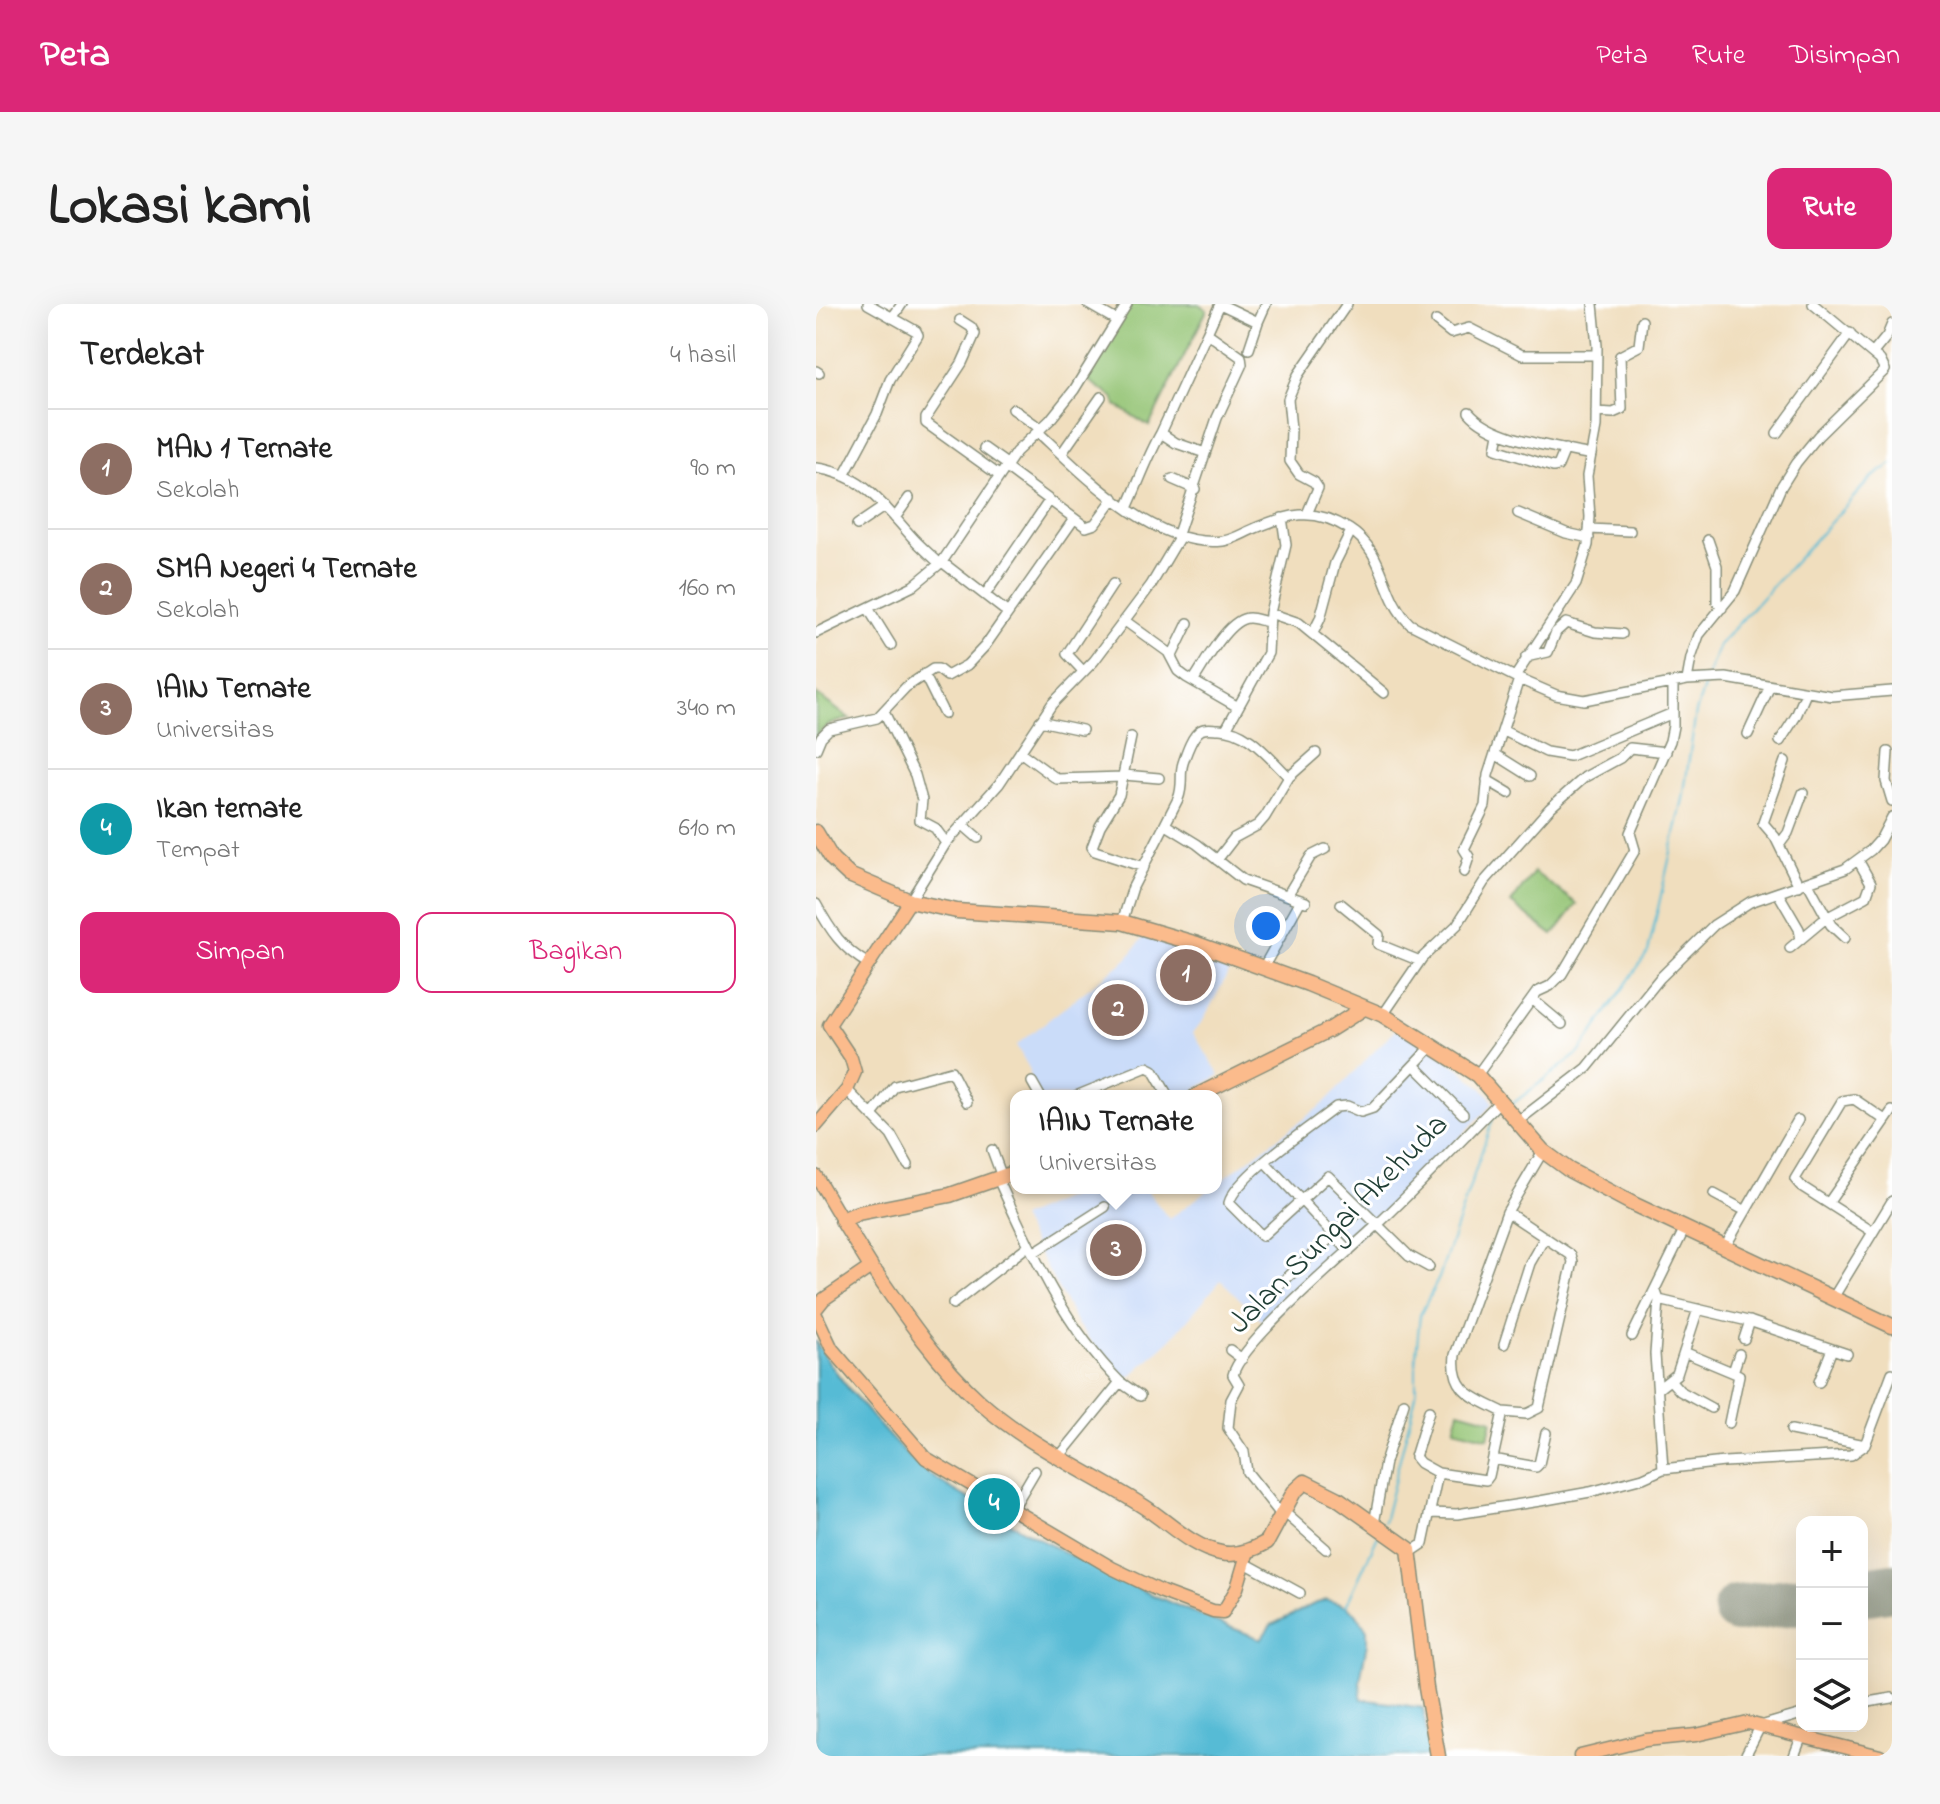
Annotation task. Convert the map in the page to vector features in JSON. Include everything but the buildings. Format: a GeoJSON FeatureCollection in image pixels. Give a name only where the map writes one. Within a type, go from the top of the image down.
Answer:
{"type":"FeatureCollection","features":[{"type":"Feature","properties":{"kind":"highway"},"geometry":{"type":"LineString","coordinates":[[816,832],[841,869],[910,901],[957,911],[1122,922],[1197,944],[1383,1015],[1477,1075],[1543,1151],[1588,1182],[1892,1326]]}},
{"type":"Feature","properties":{"kind":"highway"},"geometry":{"type":"LineString","coordinates":[[1208,1090],[1329,1030],[1364,1008]]}},
{"type":"Feature","properties":{"kind":"highway"},"geometry":{"type":"LineString","coordinates":[[1005,1176],[950,1195],[858,1213],[842,1220],[873,1270],[932,1349],[971,1394],[1059,1457],[1208,1549],[1246,1557],[1267,1542],[1294,1492],[1305,1482],[1320,1488],[1411,1552],[1426,1688],[1438,1756]]}},
{"type":"Feature","properties":{"kind":"main road"},"geometry":{"type":"LineString","coordinates":[[816,1126],[854,1080],[855,1065],[829,1025],[910,901]]}},
{"type":"Feature","properties":{"kind":"main road"},"geometry":{"type":"LineString","coordinates":[[816,1176],[842,1220]]}},
{"type":"Feature","properties":{"kind":"main road"},"geometry":{"type":"LineString","coordinates":[[816,1309],[824,1299],[873,1270]]}},
{"type":"Feature","properties":{"kind":"main road"},"geometry":{"type":"LineString","coordinates":[[816,1315],[832,1349],[917,1451],[1112,1568],[1162,1592],[1223,1612],[1246,1557]]}},
{"type":"Feature","properties":{"kind":"main road"},"geometry":{"type":"LineString","coordinates":[[1580,1756],[1646,1740],[1696,1735],[1748,1723],[1858,1754],[1880,1756]]}},
{"type":"Feature","properties":{"kind":"street"},"geometry":{"type":"LineString","coordinates":[[844,476],[877,414],[890,380],[918,335],[868,304]]}},
{"type":"Feature","properties":{"kind":"street"},"geometry":{"type":"LineString","coordinates":[[892,318],[902,304]]}},
{"type":"Feature","properties":{"kind":"street"},"geometry":{"type":"LineString","coordinates":[[1088,304],[1116,320]]}},
{"type":"Feature","properties":{"kind":"street"},"geometry":{"type":"LineString","coordinates":[[816,633],[913,586],[941,563],[1024,443],[1040,431],[1074,390],[1127,304]]}},
{"type":"Feature","properties":{"kind":"street"},"geometry":{"type":"LineString","coordinates":[[1127,508],[1147,467],[1147,458],[1220,304],[1258,322]]}},
{"type":"Feature","properties":{"kind":"street"},"geometry":{"type":"LineString","coordinates":[[1249,349],[1266,304]]}},
{"type":"Feature","properties":{"kind":"street"},"geometry":{"type":"LineString","coordinates":[[1307,514],[1318,488],[1314,482],[1299,474],[1290,461],[1288,399],[1298,375],[1347,304]]}},
{"type":"Feature","properties":{"kind":"street"},"geometry":{"type":"LineString","coordinates":[[1464,872],[1469,857],[1464,849],[1485,806],[1487,780],[1504,731],[1517,678],[1526,657],[1576,584],[1584,562],[1589,533],[1587,476],[1596,427],[1597,355],[1593,304]]}},
{"type":"Feature","properties":{"kind":"street"},"geometry":{"type":"LineString","coordinates":[[1691,680],[1691,658],[1699,635],[1741,581],[1776,498],[1796,463],[1818,436],[1888,365],[1813,304]]}},
{"type":"Feature","properties":{"kind":"street"},"geometry":{"type":"LineString","coordinates":[[960,320],[975,334],[962,363],[926,418],[926,423],[1005,469],[1086,527],[1092,526],[1114,498]]}},
{"type":"Feature","properties":{"kind":"street"},"geometry":{"type":"LineString","coordinates":[[1436,321],[1451,333],[1469,328],[1522,355],[1597,355]]}},
{"type":"Feature","properties":{"kind":"street"},"geometry":{"type":"LineString","coordinates":[[1596,412],[1621,410],[1620,356],[1639,346],[1642,321]]}},
{"type":"Feature","properties":{"kind":"street"},"geometry":{"type":"LineString","coordinates":[[1873,353],[1892,324]]}},
{"type":"Feature","properties":{"kind":"street"},"geometry":{"type":"LineString","coordinates":[[910,901],[946,843],[999,784],[1040,721],[1125,621],[1156,578],[1178,537],[1205,453],[1242,359],[1207,333]]}},
{"type":"Feature","properties":{"kind":"street"},"geometry":{"type":"LineString","coordinates":[[1777,433],[1850,333]]}},
{"type":"Feature","properties":{"kind":"street"},"geometry":{"type":"LineString","coordinates":[[1062,453],[1101,397]]}},
{"type":"Feature","properties":{"kind":"street"},"geometry":{"type":"LineString","coordinates":[[1013,409],[1114,498],[1178,537],[1223,541],[1282,518],[1307,514],[1324,516],[1351,531],[1374,551],[1397,610],[1410,624],[1556,695],[1584,700],[1691,680],[1726,678],[1806,693],[1854,696],[1892,691]]}},
{"type":"Feature","properties":{"kind":"street"},"geometry":{"type":"LineString","coordinates":[[1469,412],[1477,422],[1499,433],[1591,455]]}},
{"type":"Feature","properties":{"kind":"street"},"geometry":{"type":"LineString","coordinates":[[1161,433],[1176,443],[1205,453]]}},
{"type":"Feature","properties":{"kind":"street"},"geometry":{"type":"LineString","coordinates":[[1499,433],[1496,449],[1553,467],[1558,466],[1565,449]]}},
{"type":"Feature","properties":{"kind":"street"},"geometry":{"type":"LineString","coordinates":[[984,448],[1005,469]]}},
{"type":"Feature","properties":{"kind":"street"},"geometry":{"type":"LineString","coordinates":[[816,468],[844,476],[869,490],[919,545],[1008,613]]}},
{"type":"Feature","properties":{"kind":"street"},"geometry":{"type":"LineString","coordinates":[[1172,479],[1195,489]]}},
{"type":"Feature","properties":{"kind":"street"},"geometry":{"type":"LineString","coordinates":[[895,518],[909,498]]}},
{"type":"Feature","properties":{"kind":"street"},"geometry":{"type":"LineString","coordinates":[[985,595],[1049,501]]}},
{"type":"Feature","properties":{"kind":"street"},"geometry":{"type":"LineString","coordinates":[[857,525],[885,506]]}},
{"type":"Feature","properties":{"kind":"street"},"geometry":{"type":"LineString","coordinates":[[1518,513],[1566,533],[1630,531]]}},
{"type":"Feature","properties":{"kind":"street"},"geometry":{"type":"LineString","coordinates":[[1226,729],[1268,653],[1269,617],[1285,555],[1282,518]]}},
{"type":"Feature","properties":{"kind":"street"},"geometry":{"type":"LineString","coordinates":[[816,749],[829,729],[872,721],[906,687],[924,674],[936,668],[947,676],[967,665],[985,646],[1074,519]]}},
{"type":"Feature","properties":{"kind":"street"},"geometry":{"type":"LineString","coordinates":[[1313,633],[1320,619],[1335,563],[1351,531]]}},
{"type":"Feature","properties":{"kind":"street"},"geometry":{"type":"LineString","coordinates":[[1708,540],[1717,566],[1717,602],[1722,608]]}},
{"type":"Feature","properties":{"kind":"street"},"geometry":{"type":"LineString","coordinates":[[1083,671],[1067,654],[1113,584]]}},
{"type":"Feature","properties":{"kind":"street"},"geometry":{"type":"LineString","coordinates":[[868,608],[891,645]]}},
{"type":"Feature","properties":{"kind":"street"},"geometry":{"type":"LineString","coordinates":[[1193,681],[1216,645],[1239,621],[1269,617],[1292,619],[1384,693]]}},
{"type":"Feature","properties":{"kind":"street"},"geometry":{"type":"LineString","coordinates":[[1125,621],[1172,656],[1178,671],[1238,707]]}},
{"type":"Feature","properties":{"kind":"street"},"geometry":{"type":"LineString","coordinates":[[1172,656],[1188,623]]}},
{"type":"Feature","properties":{"kind":"street"},"geometry":{"type":"LineString","coordinates":[[1526,657],[1548,652],[1556,632],[1566,623],[1595,632],[1622,634]]}},
{"type":"Feature","properties":{"kind":"street"},"geometry":{"type":"LineString","coordinates":[[924,674],[944,714]]}},
{"type":"Feature","properties":{"kind":"street"},"geometry":{"type":"LineString","coordinates":[[1477,1075],[1537,992],[1550,986],[1562,974],[1634,853],[1630,833],[1666,752],[1673,726],[1673,684]]}},
{"type":"Feature","properties":{"kind":"street"},"geometry":{"type":"LineString","coordinates":[[1748,734],[1770,686]]}},
{"type":"Feature","properties":{"kind":"street"},"geometry":{"type":"LineString","coordinates":[[1780,741],[1792,724],[1806,693]]}},
{"type":"Feature","properties":{"kind":"street"},"geometry":{"type":"LineString","coordinates":[[884,712],[915,775],[922,800],[920,820],[935,828],[946,843]]}},
{"type":"Feature","properties":{"kind":"street"},"geometry":{"type":"LineString","coordinates":[[1504,731],[1546,752],[1570,756],[1673,713]]}},
{"type":"Feature","properties":{"kind":"street"},"geometry":{"type":"LineString","coordinates":[[1040,721],[1082,730]]}},
{"type":"Feature","properties":{"kind":"street"},"geometry":{"type":"LineString","coordinates":[[1122,922],[1133,887],[1182,789],[1183,762],[1202,729],[1238,732],[1289,777]]}},
{"type":"Feature","properties":{"kind":"street"},"geometry":{"type":"LineString","coordinates":[[1131,737],[1119,795],[1100,826],[1092,847],[1095,851],[1144,867]]}},
{"type":"Feature","properties":{"kind":"street"},"geometry":{"type":"LineString","coordinates":[[1383,1015],[1420,961],[1457,925],[1484,882],[1561,797],[1585,777],[1620,758],[1630,748],[1666,752]]}},
{"type":"Feature","properties":{"kind":"street"},"geometry":{"type":"LineString","coordinates":[[1020,752],[1057,779],[1159,778]]}},
{"type":"Feature","properties":{"kind":"street"},"geometry":{"type":"LineString","coordinates":[[1888,752],[1886,781],[1892,801]]}},
{"type":"Feature","properties":{"kind":"street"},"geometry":{"type":"LineString","coordinates":[[1217,860],[1234,838],[1258,825],[1289,777],[1316,753]]}},
{"type":"Feature","properties":{"kind":"street"},"geometry":{"type":"LineString","coordinates":[[1495,754],[1530,776]]}},
{"type":"Feature","properties":{"kind":"street"},"geometry":{"type":"LineString","coordinates":[[1785,761],[1763,823],[1826,918],[1845,938]]}},
{"type":"Feature","properties":{"kind":"street"},"geometry":{"type":"LineString","coordinates":[[1487,780],[1509,793]]}},
{"type":"Feature","properties":{"kind":"street"},"geometry":{"type":"LineString","coordinates":[[1779,845],[1788,833],[1803,793]]}},
{"type":"Feature","properties":{"kind":"street"},"geometry":{"type":"LineString","coordinates":[[1517,1120],[1587,1068],[1660,978],[1714,925],[1750,902],[1845,869],[1880,840],[1892,817]]}},
{"type":"Feature","properties":{"kind":"street"},"geometry":{"type":"LineString","coordinates":[[962,824],[978,838]]}},
{"type":"Feature","properties":{"kind":"street"},"geometry":{"type":"LineString","coordinates":[[1166,825],[1197,844],[1243,880],[1304,901],[1263,968]]}},
{"type":"Feature","properties":{"kind":"street"},"geometry":{"type":"LineString","coordinates":[[1288,894],[1311,856],[1325,849]]}},
{"type":"Feature","properties":{"kind":"street"},"geometry":{"type":"LineString","coordinates":[[1790,948],[1826,918],[1866,897],[1870,890],[1869,876],[1858,860]]}},
{"type":"Feature","properties":{"kind":"street"},"geometry":{"type":"LineString","coordinates":[[1778,893],[1799,929],[1801,939]]}},
{"type":"Feature","properties":{"kind":"street"},"geometry":{"type":"LineString","coordinates":[[816,904],[841,944],[869,964]]}},
{"type":"Feature","properties":{"kind":"street"},"geometry":{"type":"LineString","coordinates":[[1341,904],[1378,934],[1378,944],[1420,961]]}},
{"type":"Feature","properties":{"kind":"street"},"geometry":{"type":"LineString","coordinates":[[1532,999],[1562,1024]]}},
{"type":"Feature","properties":{"kind":"street"},"geometry":{"type":"LineString","coordinates":[[1429,1267],[1409,1256],[1328,1176],[1262,1236],[1230,1206],[1235,1191],[1265,1162],[1336,1107],[1347,1106],[1361,1112],[1373,1108],[1432,1046]]}},
{"type":"Feature","properties":{"kind":"street"},"geometry":{"type":"LineString","coordinates":[[1415,1066],[1463,1114]]}},
{"type":"Feature","properties":{"kind":"street"},"geometry":{"type":"LineString","coordinates":[[1091,1090],[1147,1067],[1153,1070],[1165,1090]]}},
{"type":"Feature","properties":{"kind":"street"},"geometry":{"type":"LineString","coordinates":[[872,1115],[895,1086],[951,1071],[967,1102]]}},
{"type":"Feature","properties":{"kind":"street"},"geometry":{"type":"LineString","coordinates":[[1032,1082],[1037,1090]]}},
{"type":"Feature","properties":{"kind":"street"},"geometry":{"type":"LineString","coordinates":[[847,1090],[891,1135],[908,1165]]}},
{"type":"Feature","properties":{"kind":"street"},"geometry":{"type":"LineString","coordinates":[[1873,1232],[1801,1186],[1795,1179],[1838,1107],[1846,1099],[1854,1099],[1885,1120]]}},
{"type":"Feature","properties":{"kind":"street","name":"Jalan Sungai Akehuda"},"geometry":{"type":"LineString","coordinates":[[1283,1514],[1247,1472],[1244,1452],[1228,1428],[1231,1400],[1239,1385],[1233,1373],[1285,1310],[1502,1102]]}},
{"type":"Feature","properties":{"kind":"street"},"geometry":{"type":"LineString","coordinates":[[1829,1202],[1892,1111]]}},
{"type":"Feature","properties":{"kind":"street"},"geometry":{"type":"LineString","coordinates":[[1725,1247],[1798,1120]]}},
{"type":"Feature","properties":{"kind":"street"},"geometry":{"type":"LineString","coordinates":[[992,1150],[1005,1176]]}},
{"type":"Feature","properties":{"kind":"street"},"geometry":{"type":"LineString","coordinates":[[1507,1212],[1571,1255],[1573,1262],[1541,1403],[1537,1411],[1527,1414],[1503,1412],[1462,1389],[1454,1363],[1463,1329],[1507,1212],[1543,1151]]}},
{"type":"Feature","properties":{"kind":"street"},"geometry":{"type":"LineString","coordinates":[[1265,1162],[1349,1251]]}},
{"type":"Feature","properties":{"kind":"street"},"geometry":{"type":"LineString","coordinates":[[1011,1194],[1031,1249],[1078,1333],[1120,1382],[1140,1396]]}},
{"type":"Feature","properties":{"kind":"street"},"geometry":{"type":"LineString","coordinates":[[1714,1194],[1746,1211]]}},
{"type":"Feature","properties":{"kind":"street"},"geometry":{"type":"LineString","coordinates":[[1833,1298],[1892,1201]]}},
{"type":"Feature","properties":{"kind":"street"},"geometry":{"type":"LineString","coordinates":[[953,1304],[1031,1249],[1105,1207]]}},
{"type":"Feature","properties":{"kind":"street"},"geometry":{"type":"LineString","coordinates":[[1265,1298],[1362,1209]]}},
{"type":"Feature","properties":{"kind":"street"},"geometry":{"type":"LineString","coordinates":[[1632,1336],[1685,1228]]}},
{"type":"Feature","properties":{"kind":"street"},"geometry":{"type":"LineString","coordinates":[[1504,1344],[1530,1263],[1545,1237]]}},
{"type":"Feature","properties":{"kind":"street"},"geometry":{"type":"LineString","coordinates":[[1655,1289],[1659,1300],[1655,1354],[1663,1469]]}},
{"type":"Feature","properties":{"kind":"street"},"geometry":{"type":"LineString","coordinates":[[1659,1300],[1750,1321],[1847,1354]]}},
{"type":"Feature","properties":{"kind":"street"},"geometry":{"type":"LineString","coordinates":[[1658,1389],[1677,1374],[1698,1309]]}},
{"type":"Feature","properties":{"kind":"street"},"geometry":{"type":"LineString","coordinates":[[1744,1339],[1750,1321]]}},
{"type":"Feature","properties":{"kind":"street"},"geometry":{"type":"LineString","coordinates":[[1819,1382],[1832,1349]]}},
{"type":"Feature","properties":{"kind":"street"},"geometry":{"type":"LineString","coordinates":[[1230,1350],[1242,1359]]}},
{"type":"Feature","properties":{"kind":"street"},"geometry":{"type":"LineString","coordinates":[[1684,1352],[1739,1376],[1729,1423]]}},
{"type":"Feature","properties":{"kind":"street"},"geometry":{"type":"LineString","coordinates":[[1733,1372],[1739,1354]]}},
{"type":"Feature","properties":{"kind":"street"},"geometry":{"type":"LineString","coordinates":[[1430,1513],[1457,1514],[1590,1492],[1643,1478],[1663,1469],[1737,1461],[1851,1455],[1865,1445],[1892,1373]]}},
{"type":"Feature","properties":{"kind":"street"},"geometry":{"type":"LineString","coordinates":[[1671,1381],[1680,1391],[1711,1408]]}},
{"type":"Feature","properties":{"kind":"street"},"geometry":{"type":"LineString","coordinates":[[1059,1457],[1120,1382]]}},
{"type":"Feature","properties":{"kind":"street"},"geometry":{"type":"LineString","coordinates":[[1375,1525],[1385,1462],[1404,1403]]}},
{"type":"Feature","properties":{"kind":"street"},"geometry":{"type":"LineString","coordinates":[[1429,1411],[1415,1457],[1438,1473],[1486,1480],[1503,1412]]}},
{"type":"Feature","properties":{"kind":"street"},"geometry":{"type":"LineString","coordinates":[[1791,1430],[1865,1445]]}},
{"type":"Feature","properties":{"kind":"street"},"geometry":{"type":"LineString","coordinates":[[1493,1459],[1536,1467],[1546,1433]]}},
{"type":"Feature","properties":{"kind":"street"},"geometry":{"type":"LineString","coordinates":[[1012,1510],[1035,1471]]}},
{"type":"Feature","properties":{"kind":"street"},"geometry":{"type":"LineString","coordinates":[[1411,1552],[1421,1546],[1438,1473]]}},
{"type":"Feature","properties":{"kind":"street"},"geometry":{"type":"LineString","coordinates":[[1283,1514],[1326,1549]]}},
{"type":"Feature","properties":{"kind":"street"},"geometry":{"type":"LineString","coordinates":[[1246,1557],[1300,1593]]}},
{"type":"Feature","properties":{"kind":"street"},"geometry":{"type":"LineString","coordinates":[[1868,1702],[1892,1698]]}},
{"type":"Feature","properties":{"kind":"street"},"geometry":{"type":"LineString","coordinates":[[1745,1756],[1762,1725],[1796,1716]]}},
{"type":"Feature","properties":{"kind":"street"},"geometry":{"type":"LineString","coordinates":[[1794,1756],[1801,1738]]}},
{"type":"Feature","properties":{"kind":"shaded area"},"geometry":{"type":"Polygon","coordinates":[[[1147,932],[1233,964],[1193,1033],[1220,1075],[1194,1090],[1159,1090],[1146,1069],[1088,1090],[1035,1090],[1029,1079],[1030,1070],[1016,1045],[1127,959],[1147,932]]]}},
{"type":"Feature","properties":{"kind":"shaded area"},"geometry":{"type":"Polygon","coordinates":[[[1399,1026],[1460,1069],[1489,1095],[1493,1104],[1266,1325],[1221,1280],[1171,1339],[1124,1382],[1077,1324],[1020,1218],[1076,1194],[1150,1194],[1169,1219],[1203,1194],[1222,1194],[1222,1180],[1322,1105],[1399,1026]]]}},
{"type":"Feature","properties":{"kind":"green space"},"geometry":{"type":"Polygon","coordinates":[[[1131,304],[1199,304],[1207,310],[1149,426],[1116,405],[1114,398],[1082,376],[1131,304]]]}},
{"type":"Feature","properties":{"kind":"green space"},"geometry":{"type":"Polygon","coordinates":[[[816,694],[850,719],[830,724],[816,739],[816,694]]]}},
{"type":"Feature","properties":{"kind":"green space"},"geometry":{"type":"Polygon","coordinates":[[[1534,872],[1577,904],[1553,935],[1511,903],[1534,872]]]}},
{"type":"Feature","properties":{"kind":"green space"},"geometry":{"type":"Polygon","coordinates":[[[1459,1411],[1492,1420],[1488,1438],[1454,1429],[1459,1411]]]}},
{"type":"Feature","properties":{"kind":"water"},"geometry":{"type":"Polygon","coordinates":[[[816,1341],[864,1407],[920,1467],[1020,1529],[1087,1564],[1155,1596],[1261,1639],[1271,1625],[1314,1604],[1327,1600],[1346,1606],[1356,1613],[1367,1630],[1360,1680],[1361,1699],[1423,1708],[1430,1756],[816,1756],[816,1341]]]}},
{"type":"Feature","properties":{"kind":"waterway"},"geometry":{"type":"LineString","coordinates":[[1708,675],[1719,645],[1871,478],[1892,464]]}},
{"type":"Feature","properties":{"kind":"waterway"},"geometry":{"type":"LineString","coordinates":[[1511,1105],[1579,1053],[1648,952],[1683,799],[1696,712],[1706,681]]}},
{"type":"Feature","properties":{"kind":"waterway"},"geometry":{"type":"LineString","coordinates":[[1384,1522],[1416,1395],[1420,1315],[1439,1278],[1493,1118],[1503,1111]]}},
{"type":"Feature","properties":{"kind":"waterway"},"geometry":{"type":"LineString","coordinates":[[1346,1606],[1378,1536]]}},
{"type":"Feature","properties":{"kind":"runway"},"geometry":{"type":"LineString","coordinates":[[1868,1591],[1892,1587]]}},
{"type":"Feature","properties":{"kind":"runway"},"geometry":{"type":"LineString","coordinates":[[1737,1609],[1796,1601]]}},
{"type":"Feature","properties":{"kind":"place","name":"MAN 1 Ternate"},"geometry":{"type":"Point","coordinates":[1186,975]}},
{"type":"Feature","properties":{"kind":"place","name":"SMA Negeri 4 Ternate"},"geometry":{"type":"Point","coordinates":[1118,1010]}},
{"type":"Feature","properties":{"kind":"place","name":"IAIN Ternate"},"geometry":{"type":"Point","coordinates":[1116,1250]}},
{"type":"Feature","properties":{"kind":"place","name":"Ikan ternate"},"geometry":{"type":"Point","coordinates":[994,1504]}}]}
